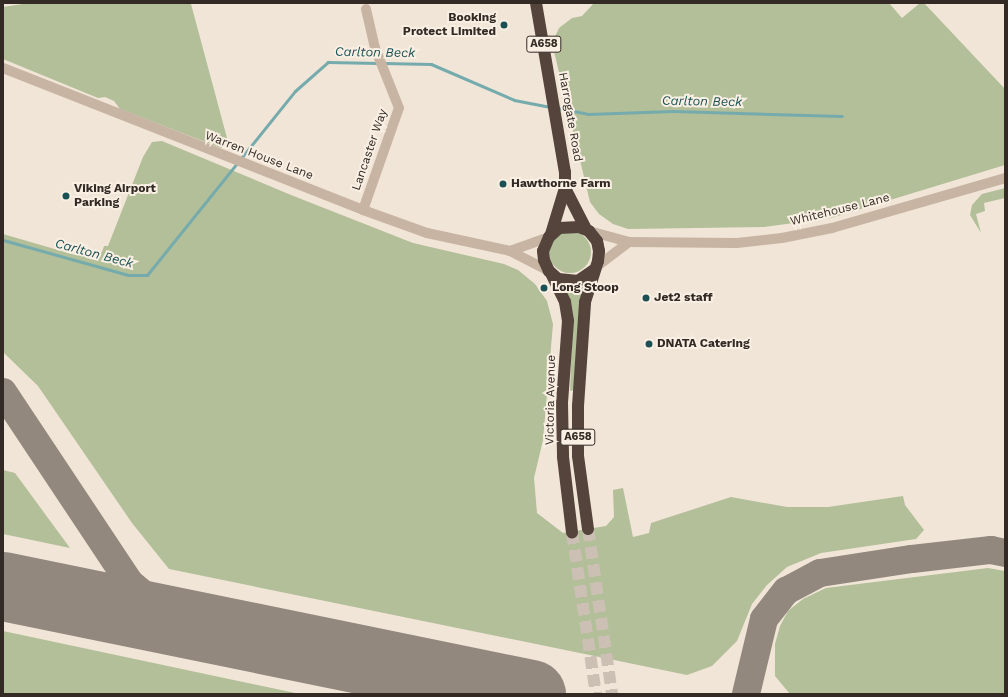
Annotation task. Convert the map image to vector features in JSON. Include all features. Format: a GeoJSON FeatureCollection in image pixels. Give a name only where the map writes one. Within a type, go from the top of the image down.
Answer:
{"type":"FeatureCollection","features":[{"type":"Feature","properties":{"kind":"highway","name":"Harrogate Road"},"geometry":{"type":"LineString","coordinates":[[536,3],[562,146],[565,188],[550,235]]}},
{"type":"Feature","properties":{"kind":"highway","name":"Harrogate Road"},"geometry":{"type":"LineString","coordinates":[[565,188],[587,230]]}},
{"type":"Feature","properties":{"kind":"highway"},"geometry":{"type":"LineString","coordinates":[[569,226],[587,230],[597,241],[599,251],[595,269],[578,281],[563,280],[550,272],[543,251],[550,235],[569,226]]}},
{"type":"Feature","properties":{"kind":"highway","name":"A658"},"geometry":{"type":"LineString","coordinates":[[588,529],[578,456],[578,404],[585,302],[595,269]]}},
{"type":"Feature","properties":{"kind":"highway","name":"Victoria Avenue"},"geometry":{"type":"LineString","coordinates":[[550,272],[565,302],[568,321],[562,403],[563,457],[572,532]]}},
{"type":"Feature","properties":{"kind":"highway"},"geometry":{"type":"LineString","coordinates":[[562,403],[578,404]]}},
{"type":"Feature","properties":{"kind":"street","name":"Lancaster Way"},"geometry":{"type":"LineString","coordinates":[[363,210],[399,108],[393,88],[375,48],[366,8]]}},
{"type":"Feature","properties":{"kind":"street","name":"Warren House Lane"},"geometry":{"type":"LineString","coordinates":[[3,68],[363,210],[427,233],[510,251],[550,272]]}},
{"type":"Feature","properties":{"kind":"street","name":"Whitehouse Lane"},"geometry":{"type":"LineString","coordinates":[[587,230],[629,242],[737,243],[782,238],[832,228],[1005,178]]}},
{"type":"Feature","properties":{"kind":"street"},"geometry":{"type":"LineString","coordinates":[[510,251],[550,235]]}},
{"type":"Feature","properties":{"kind":"street"},"geometry":{"type":"LineString","coordinates":[[595,269],[629,242]]}},
{"type":"Feature","properties":{"kind":"green space"},"geometry":{"type":"Polygon","coordinates":[[[29,3],[193,3],[191,4],[227,138],[226,144],[221,148],[120,109],[114,101],[105,97],[98,98],[3,59],[3,7],[29,3]]]}},
{"type":"Feature","properties":{"kind":"green space"},"geometry":{"type":"Polygon","coordinates":[[[594,3],[889,3],[902,18],[920,3],[924,3],[1005,89],[1005,165],[831,218],[764,227],[628,229],[613,224],[599,214],[590,202],[552,43],[559,28],[572,18],[582,16],[594,3]]]}},
{"type":"Feature","properties":{"kind":"green space"},"geometry":{"type":"Polygon","coordinates":[[[162,141],[291,195],[413,243],[504,264],[518,270],[535,284],[547,301],[553,324],[543,440],[534,478],[537,513],[563,533],[606,526],[614,517],[613,490],[623,488],[633,537],[649,533],[651,523],[731,497],[787,507],[828,507],[903,496],[905,505],[924,530],[916,539],[821,553],[787,567],[767,585],[752,604],[737,641],[712,666],[687,675],[169,569],[132,523],[38,386],[3,352],[3,234],[75,255],[92,255],[102,252],[104,246],[108,246],[143,157],[152,142],[162,141]]]}},
{"type":"Feature","properties":{"kind":"green space"},"geometry":{"type":"Polygon","coordinates":[[[1005,188],[1005,198],[984,203],[985,211],[976,214],[981,233],[970,215],[972,205],[982,194],[1005,188]]]}},
{"type":"Feature","properties":{"kind":"green space"},"geometry":{"type":"Polygon","coordinates":[[[570,231],[585,237],[591,252],[585,267],[570,273],[555,267],[549,252],[555,237],[570,231]]]}},
{"type":"Feature","properties":{"kind":"green space"},"geometry":{"type":"Polygon","coordinates":[[[585,286],[574,390],[570,391],[573,314],[564,289],[585,286]]]}},
{"type":"Feature","properties":{"kind":"green space"},"geometry":{"type":"Polygon","coordinates":[[[3,470],[15,473],[70,548],[3,534],[3,470]]]}},
{"type":"Feature","properties":{"kind":"green space"},"geometry":{"type":"Polygon","coordinates":[[[988,568],[1005,571],[1005,694],[790,694],[775,676],[775,644],[780,626],[788,611],[803,599],[826,588],[988,568]]]}},
{"type":"Feature","properties":{"kind":"green space"},"geometry":{"type":"Polygon","coordinates":[[[3,631],[300,694],[3,694],[3,631]]]}},
{"type":"Feature","properties":{"kind":"waterway","name":"Carlton Beck"},"geometry":{"type":"LineString","coordinates":[[3,240],[128,275],[147,275],[295,91],[328,62],[378,63]]}},
{"type":"Feature","properties":{"kind":"waterway","name":"Carlton Beck"},"geometry":{"type":"LineString","coordinates":[[384,63],[431,64],[514,100],[550,107]]}},
{"type":"Feature","properties":{"kind":"waterway","name":"Carlton Beck"},"geometry":{"type":"LineString","coordinates":[[558,108],[588,114],[673,111],[842,116]]}},
{"type":"Feature","properties":{"kind":"taxiway"},"geometry":{"type":"LineString","coordinates":[[3,392],[130,583],[160,608],[206,628]]}},
{"type":"Feature","properties":{"kind":"taxiway"},"geometry":{"type":"LineString","coordinates":[[746,694],[764,619],[786,591],[820,573],[912,559],[991,550],[1005,553]]}},
{"type":"Feature","properties":{"kind":"runway"},"geometry":{"type":"LineString","coordinates":[[3,586],[531,694]]}},
{"type":"Feature","properties":{"kind":"tunnel"},"geometry":{"type":"LineString","coordinates":[[588,529],[612,694]]}},
{"type":"Feature","properties":{"kind":"tunnel"},"geometry":{"type":"LineString","coordinates":[[572,532],[596,694]]}},
{"type":"Feature","properties":{"kind":"place","name":"Booking Protect Limited"},"geometry":{"type":"Point","coordinates":[504,25]}},
{"type":"Feature","properties":{"kind":"place","name":"Hawthorne Farm"},"geometry":{"type":"Point","coordinates":[503,184]}},
{"type":"Feature","properties":{"kind":"place","name":"Viking Airport Parking"},"geometry":{"type":"Point","coordinates":[66,196]}},
{"type":"Feature","properties":{"kind":"place","name":"Long Stoop"},"geometry":{"type":"Point","coordinates":[544,288]}},
{"type":"Feature","properties":{"kind":"place","name":"Jet2 staff"},"geometry":{"type":"Point","coordinates":[646,298]}},
{"type":"Feature","properties":{"kind":"place","name":"DNATA Catering"},"geometry":{"type":"Point","coordinates":[649,344]}}]}
